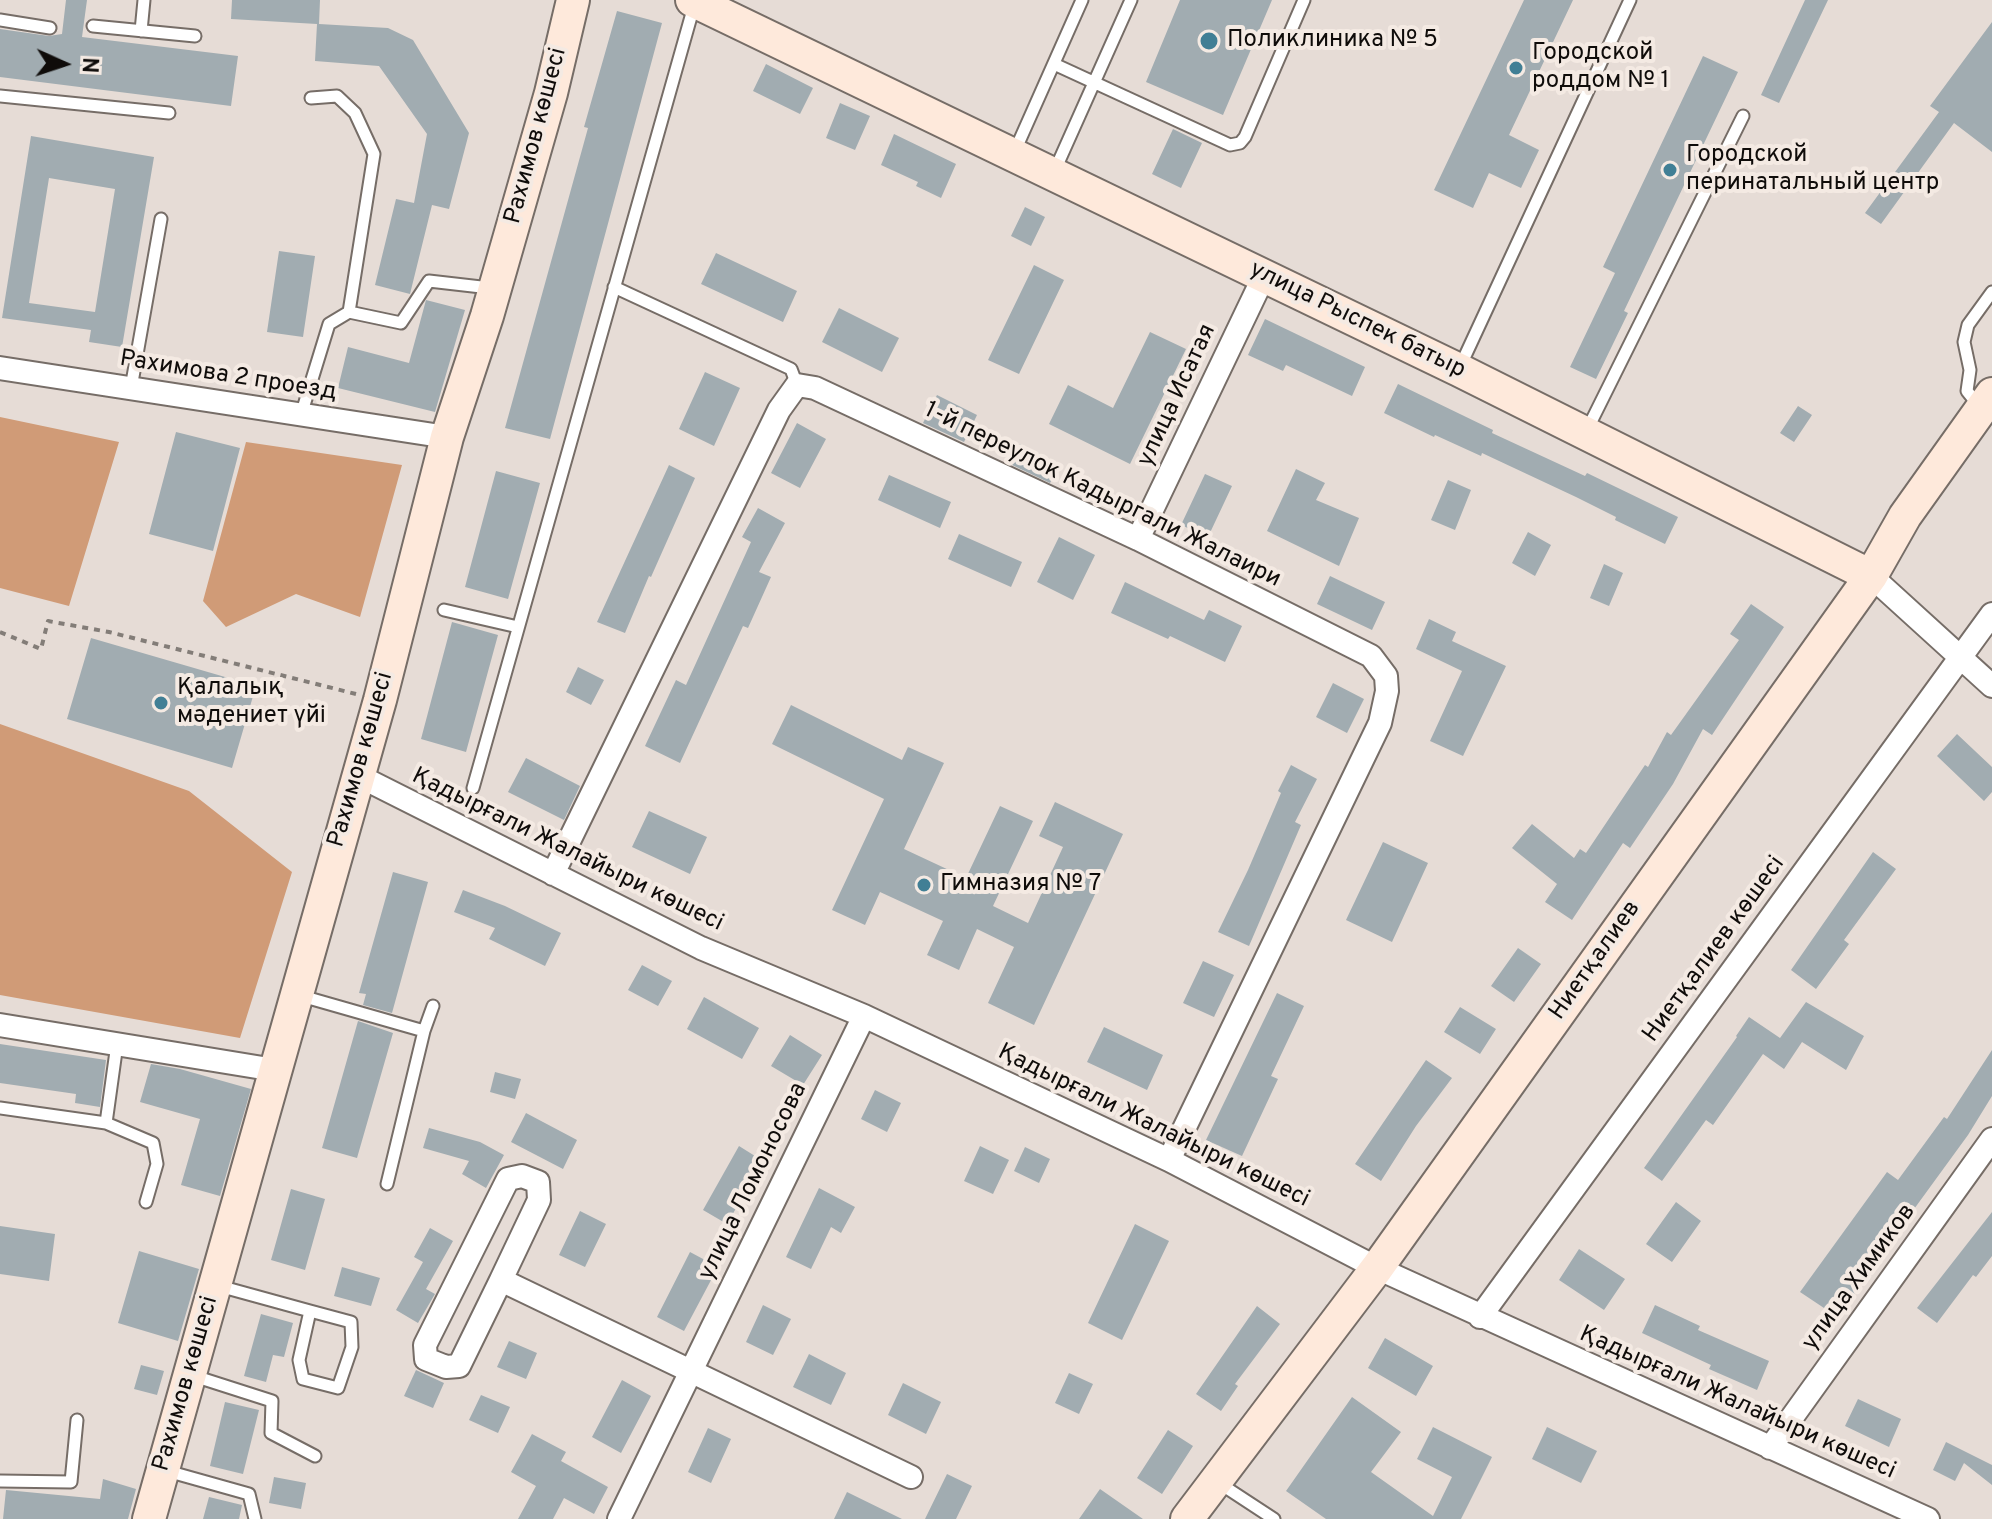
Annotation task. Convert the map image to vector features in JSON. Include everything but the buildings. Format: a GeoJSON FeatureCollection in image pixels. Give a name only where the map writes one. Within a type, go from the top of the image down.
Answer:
{"type":"FeatureCollection","features":[{"type":"Feature","properties":{"kind":"street","name":"Рахимов көшесі"},"geometry":{"type":"LineString","coordinates":[[149,1519],[380,700],[447,437],[495,288],[551,93],[573,0]]}},
{"type":"Feature","properties":{"kind":"street","name":"улица Рыспек батыр"},"geometry":{"type":"LineString","coordinates":[[694,1],[1459,370],[1871,576],[1992,686]]}},
{"type":"Feature","properties":{"kind":"street","name":"улица Исатая"},"geometry":{"type":"LineString","coordinates":[[1138,539],[1264,276]]}},
{"type":"Feature","properties":{"kind":"street","name":"Рахимова 2 проезд"},"geometry":{"type":"LineString","coordinates":[[0,368],[447,437]]}},
{"type":"Feature","properties":{"kind":"street","name":"1-й переулок Кадыргали Жалаири"},"geometry":{"type":"LineString","coordinates":[[797,385],[815,388],[1138,539],[1371,656],[1386,676],[1387,691],[1380,723],[1169,1160]]}},
{"type":"Feature","properties":{"kind":"street"},"geometry":{"type":"LineString","coordinates":[[553,874],[779,410],[797,385]]}},
{"type":"Feature","properties":{"kind":"street","name":"Ниетқалиев"},"geometry":{"type":"LineString","coordinates":[[1187,1519],[1377,1268],[1871,576],[1905,516],[1987,401]]}},
{"type":"Feature","properties":{"kind":"street","name":"Ниетқалиев көшесі"},"geometry":{"type":"LineString","coordinates":[[1480,1317],[1992,614]]}},
{"type":"Feature","properties":{"kind":"street","name":"Қадырғали Жалайыри көшесі"},"geometry":{"type":"LineString","coordinates":[[357,775],[701,948],[864,1016],[1169,1160],[1377,1268],[1480,1317],[1928,1519]]}},
{"type":"Feature","properties":{"kind":"street","name":"улица Ломоносова"},"geometry":{"type":"LineString","coordinates":[[619,1519],[864,1016]]}},
{"type":"Feature","properties":{"kind":"street"},"geometry":{"type":"LineString","coordinates":[[0,1025],[275,1070]]}},
{"type":"Feature","properties":{"kind":"street","name":"улица Химиков"},"geometry":{"type":"LineString","coordinates":[[1770,1448],[1992,1139]]}},
{"type":"Feature","properties":{"kind":"street"},"geometry":{"type":"LineString","coordinates":[[522,1176],[538,1182],[539,1200],[501,1280],[459,1366],[446,1367],[426,1359],[425,1345],[508,1179],[522,1176]]}},
{"type":"Feature","properties":{"kind":"street"},"geometry":{"type":"LineString","coordinates":[[501,1280],[911,1477]]}},
{"type":"Feature","properties":{"kind":"lane"},"geometry":{"type":"LineString","coordinates":[[141,31],[144,0]]}},
{"type":"Feature","properties":{"kind":"lane"},"geometry":{"type":"LineString","coordinates":[[1013,155],[1082,0]]}},
{"type":"Feature","properties":{"kind":"lane"},"geometry":{"type":"LineString","coordinates":[[1053,174],[1131,0]]}},
{"type":"Feature","properties":{"kind":"lane"},"geometry":{"type":"LineString","coordinates":[[1054,64],[1230,145],[1240,143],[1304,0]]}},
{"type":"Feature","properties":{"kind":"lane"},"geometry":{"type":"LineString","coordinates":[[1459,370],[1630,0]]}},
{"type":"Feature","properties":{"kind":"lane"},"geometry":{"type":"LineString","coordinates":[[473,788],[694,1]]}},
{"type":"Feature","properties":{"kind":"lane"},"geometry":{"type":"LineString","coordinates":[[0,20],[50,28]]}},
{"type":"Feature","properties":{"kind":"lane"},"geometry":{"type":"LineString","coordinates":[[93,26],[195,36]]}},
{"type":"Feature","properties":{"kind":"lane"},"geometry":{"type":"LineString","coordinates":[[0,96],[169,113]]}},
{"type":"Feature","properties":{"kind":"lane"},"geometry":{"type":"LineString","coordinates":[[311,98],[337,96],[355,113],[374,154],[349,312]]}},
{"type":"Feature","properties":{"kind":"lane"},"geometry":{"type":"LineString","coordinates":[[1586,433],[1743,116]]}},
{"type":"Feature","properties":{"kind":"lane"},"geometry":{"type":"LineString","coordinates":[[131,388],[161,219]]}},
{"type":"Feature","properties":{"kind":"lane"},"geometry":{"type":"LineString","coordinates":[[301,415],[329,324],[349,312],[401,323],[429,281],[495,288]]}},
{"type":"Feature","properties":{"kind":"lane"},"geometry":{"type":"LineString","coordinates":[[614,287],[791,369],[797,385]]}},
{"type":"Feature","properties":{"kind":"lane"},"geometry":{"type":"LineString","coordinates":[[1987,401],[1967,391],[1970,370],[1964,342],[1968,325],[1992,292]]}},
{"type":"Feature","properties":{"kind":"lane"},"geometry":{"type":"LineString","coordinates":[[444,610],[518,627]]}},
{"type":"Feature","properties":{"kind":"lane"},"geometry":{"type":"LineString","coordinates":[[298,995],[424,1031]]}},
{"type":"Feature","properties":{"kind":"lane"},"geometry":{"type":"LineString","coordinates":[[387,1184],[424,1031],[433,1006]]}},
{"type":"Feature","properties":{"kind":"lane"},"geometry":{"type":"LineString","coordinates":[[106,1123],[117,1044]]}},
{"type":"Feature","properties":{"kind":"lane"},"geometry":{"type":"LineString","coordinates":[[0,1108],[106,1123],[153,1143],[157,1164],[146,1202]]}},
{"type":"Feature","properties":{"kind":"lane"},"geometry":{"type":"LineString","coordinates":[[215,1284],[351,1322],[352,1347],[338,1388],[303,1379],[299,1360],[310,1311]]}},
{"type":"Feature","properties":{"kind":"lane"},"geometry":{"type":"LineString","coordinates":[[189,1374],[272,1401],[271,1433],[315,1456]]}},
{"type":"Feature","properties":{"kind":"lane"},"geometry":{"type":"LineString","coordinates":[[0,1481],[71,1482],[77,1420]]}},
{"type":"Feature","properties":{"kind":"lane"},"geometry":{"type":"LineString","coordinates":[[163,1470],[249,1494],[255,1519]]}},
{"type":"Feature","properties":{"kind":"lane"},"geometry":{"type":"LineString","coordinates":[[1215,1481],[1274,1519]]}},
{"type":"Feature","properties":{"kind":"path"},"geometry":{"type":"LineString","coordinates":[[0,632],[41,649],[48,621],[109,632],[380,700]]}},
{"type":"Feature","properties":{"kind":"shaded area"},"geometry":{"type":"Polygon","coordinates":[[[0,417],[119,442],[69,606],[0,588],[0,417]]]}},
{"type":"Feature","properties":{"kind":"shaded area"},"geometry":{"type":"Polygon","coordinates":[[[246,442],[402,465],[360,617],[296,594],[226,627],[203,601],[246,442]]]}},
{"type":"Feature","properties":{"kind":"shaded area"},"geometry":{"type":"Polygon","coordinates":[[[0,724],[189,791],[292,872],[240,1038],[0,995],[0,724]]]}},
{"type":"Feature","properties":{"kind":"place","name":"Поликлиника № 5"},"geometry":{"type":"Point","coordinates":[1209,41]}},
{"type":"Feature","properties":{"kind":"place","name":"Городской роддом № 1"},"geometry":{"type":"Point","coordinates":[1516,68]}},
{"type":"Feature","properties":{"kind":"place","name":"Городской перинатальный центр"},"geometry":{"type":"Point","coordinates":[1670,170]}},
{"type":"Feature","properties":{"kind":"place","name":"Қалалық мәдениет үйі"},"geometry":{"type":"Point","coordinates":[161,703]}},
{"type":"Feature","properties":{"kind":"place","name":"Гимназия № 7"},"geometry":{"type":"Point","coordinates":[924,885]}}]}
